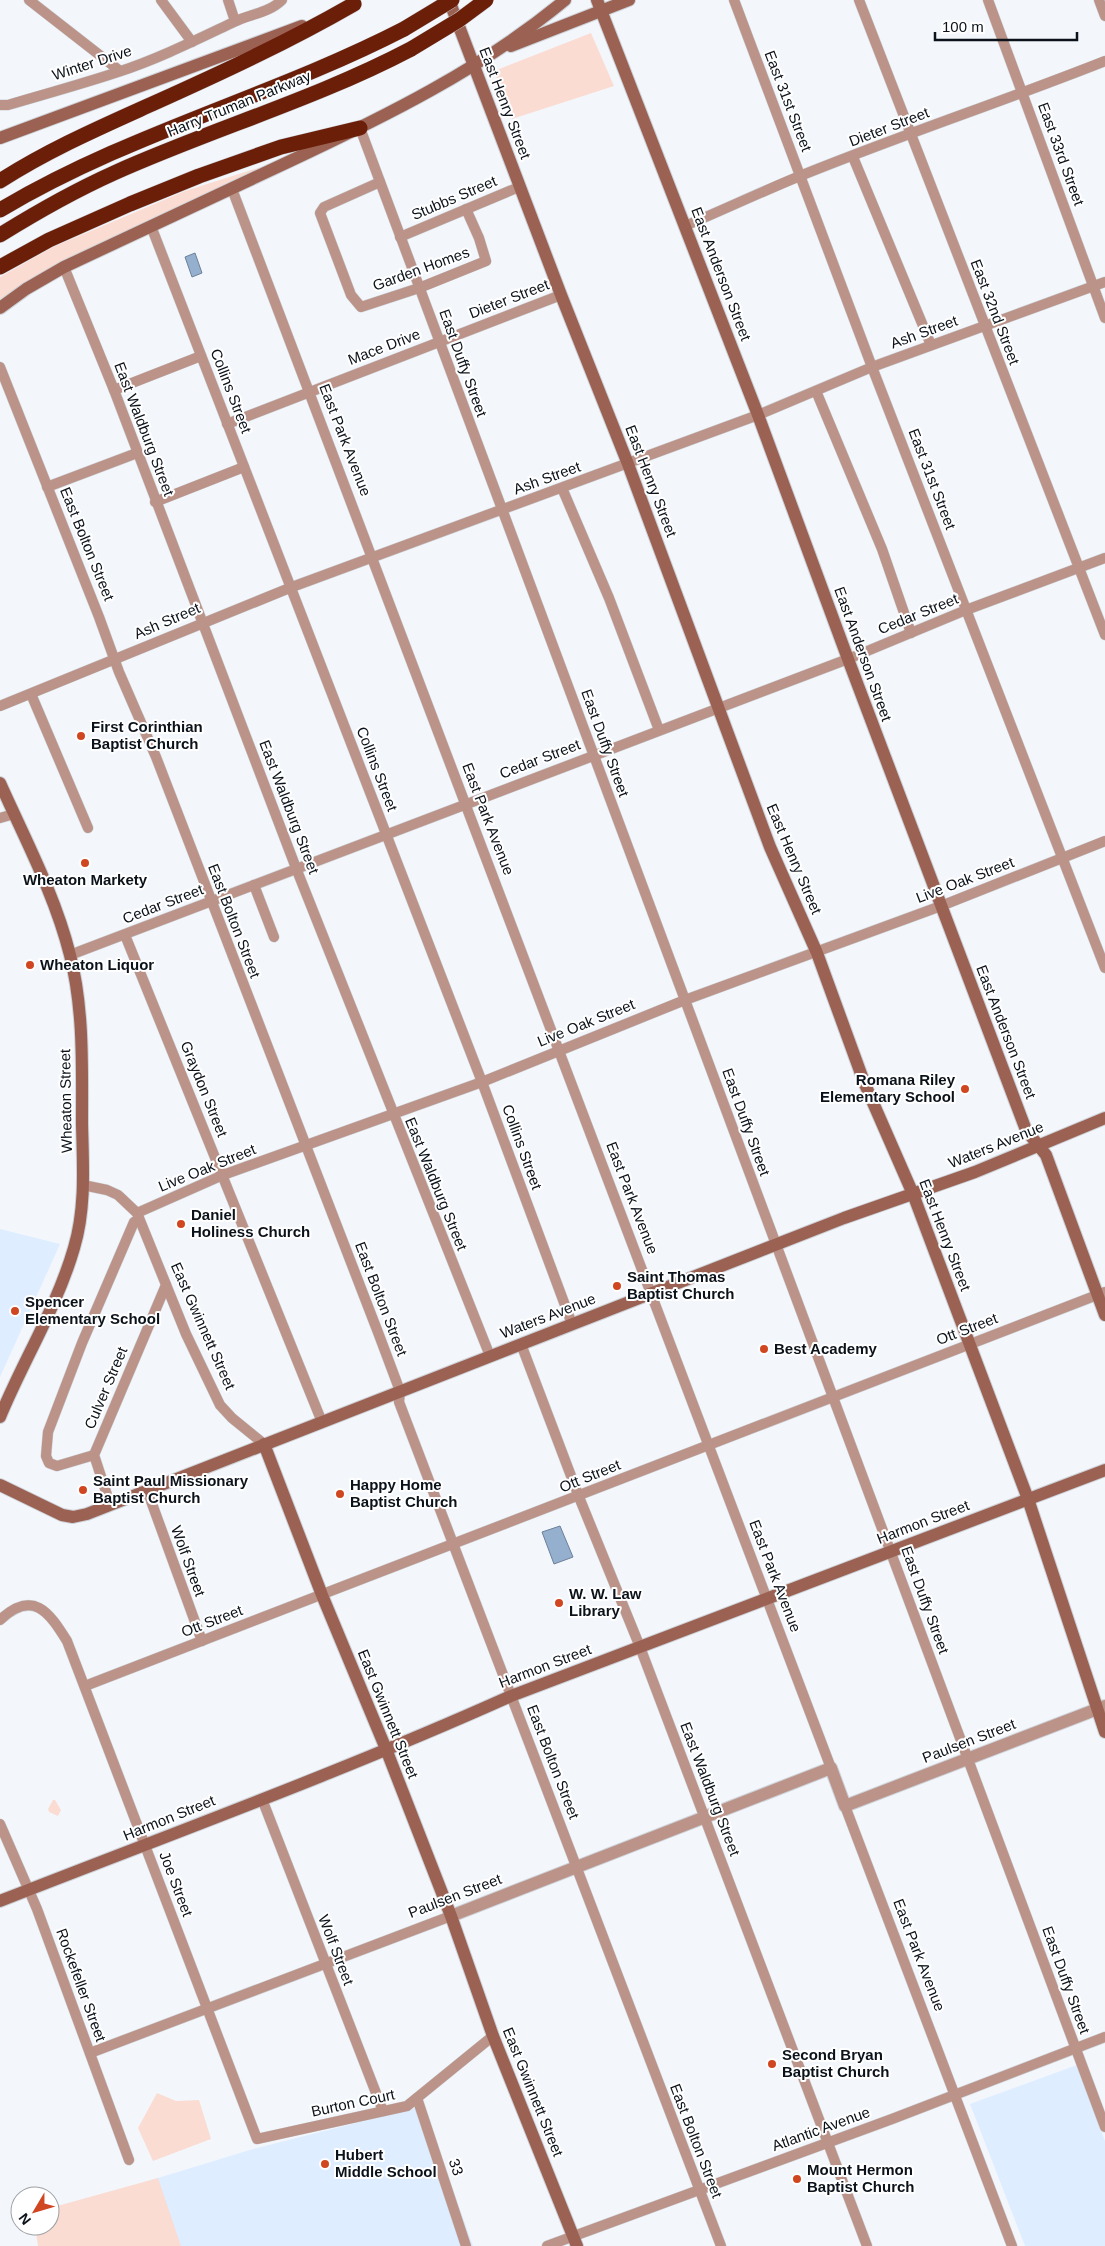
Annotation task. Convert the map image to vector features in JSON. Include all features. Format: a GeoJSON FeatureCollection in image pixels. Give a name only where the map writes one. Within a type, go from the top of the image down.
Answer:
{"type":"FeatureCollection","features":[{"type":"Feature","properties":{"kind":"highway","name":"Harry Truman Parkway"},"geometry":{"type":"LineString","coordinates":[[0,210],[52,180],[106,154],[334,63],[404,29],[450,0]]}},
{"type":"Feature","properties":{"kind":"highway","name":"Harry Truman Parkway"},"geometry":{"type":"LineString","coordinates":[[0,234],[114,173],[342,82],[412,49],[459,20],[486,0]]}},
{"type":"Feature","properties":{"kind":"highway"},"geometry":{"type":"LineString","coordinates":[[0,181],[23,166],[101,127],[301,34],[357,2]]}},
{"type":"Feature","properties":{"kind":"highway"},"geometry":{"type":"LineString","coordinates":[[0,267],[67,232],[199,176],[281,147],[360,128]]}},
{"type":"Feature","properties":{"kind":"main road","name":"East Henry Street"},"geometry":{"type":"LineString","coordinates":[[450,0],[560,295],[628,464],[770,847],[817,953],[830,995],[867,1090],[913,1194],[968,1345],[1028,1499],[1101,1708],[1105,1732]]}},
{"type":"Feature","properties":{"kind":"main road"},"geometry":{"type":"LineString","coordinates":[[0,308],[26,289],[64,267],[232,189],[411,102],[490,54],[542,19],[565,0]]}},
{"type":"Feature","properties":{"kind":"main road"},"geometry":{"type":"LineString","coordinates":[[490,54],[600,6],[628,0]]}},
{"type":"Feature","properties":{"kind":"main road"},"geometry":{"type":"LineString","coordinates":[[0,138],[306,25],[357,2]]}},
{"type":"Feature","properties":{"kind":"main road","name":"East Anderson Street"},"geometry":{"type":"LineString","coordinates":[[600,6],[758,415],[1026,1130],[1046,1155],[1101,1293],[1105,1315]]}},
{"type":"Feature","properties":{"kind":"main road","name":"Wheaton Street"},"geometry":{"type":"LineString","coordinates":[[0,783],[56,910],[70,955],[81,1040],[83,1185],[78,1233],[70,1262],[57,1295],[15,1380],[0,1418]]}},
{"type":"Feature","properties":{"kind":"main road","name":"Waters Avenue"},"geometry":{"type":"LineString","coordinates":[[17,1493],[62,1515],[73,1517],[87,1514],[776,1244],[975,1172],[1105,1118]]}},
{"type":"Feature","properties":{"kind":"main road","name":"East Gwinnett Street"},"geometry":{"type":"LineString","coordinates":[[264,1444],[322,1595],[386,1749],[451,1916],[493,2036],[575,2242]]}},
{"type":"Feature","properties":{"kind":"main road","name":"Harmon Street"},"geometry":{"type":"LineString","coordinates":[[0,1901],[262,1799],[448,1724],[512,1696],[1105,1470]]}},
{"type":"Feature","properties":{"kind":"main road"},"geometry":{"type":"LineString","coordinates":[[0,1485],[17,1493]]}},
{"type":"Feature","properties":{"kind":"main road"},"geometry":{"type":"LineString","coordinates":[[0,1494],[17,1493]]}},
{"type":"Feature","properties":{"kind":"street"},"geometry":{"type":"LineString","coordinates":[[29,0],[120,71]]}},
{"type":"Feature","properties":{"kind":"street"},"geometry":{"type":"LineString","coordinates":[[161,0],[192,42]]}},
{"type":"Feature","properties":{"kind":"street"},"geometry":{"type":"LineString","coordinates":[[228,0],[235,21]]}},
{"type":"Feature","properties":{"kind":"street","name":"Winter Drive"},"geometry":{"type":"LineString","coordinates":[[0,105],[8,105],[120,71],[192,42],[235,21],[259,14],[282,0]]}},
{"type":"Feature","properties":{"kind":"street","name":"East 31st Street"},"geometry":{"type":"LineString","coordinates":[[734,0],[872,367],[1105,968]]}},
{"type":"Feature","properties":{"kind":"street","name":"East 32nd Street"},"geometry":{"type":"LineString","coordinates":[[859,0],[909,134],[1105,634]]}},
{"type":"Feature","properties":{"kind":"street","name":"East 33rd Street"},"geometry":{"type":"LineString","coordinates":[[988,0],[1105,318]]}},
{"type":"Feature","properties":{"kind":"street"},"geometry":{"type":"LineString","coordinates":[[1099,0],[1105,16]]}},
{"type":"Feature","properties":{"kind":"street","name":"Dieter Street"},"geometry":{"type":"LineString","coordinates":[[685,226],[801,176],[1105,61]]}},
{"type":"Feature","properties":{"kind":"street","name":"East Duffy Street"},"geometry":{"type":"LineString","coordinates":[[360,128],[1105,2127]]}},
{"type":"Feature","properties":{"kind":"street"},"geometry":{"type":"LineString","coordinates":[[853,157],[931,345]]}},
{"type":"Feature","properties":{"kind":"street","name":"Garden Homes"},"geometry":{"type":"LineString","coordinates":[[380,182],[324,207],[320,213],[350,295],[361,307],[419,288],[486,261],[479,238],[466,209]]}},
{"type":"Feature","properties":{"kind":"street","name":"Stubbs Street"},"geometry":{"type":"LineString","coordinates":[[400,237],[519,187]]}},
{"type":"Feature","properties":{"kind":"street","name":"East Park Avenue"},"geometry":{"type":"LineString","coordinates":[[232,189],[1012,2246]]}},
{"type":"Feature","properties":{"kind":"street","name":"Collins Street"},"geometry":{"type":"LineString","coordinates":[[151,226],[482,1082],[572,1324]]}},
{"type":"Feature","properties":{"kind":"street","name":"East Waldburg Street"},"geometry":{"type":"LineString","coordinates":[[64,267],[114,390],[201,623],[296,868],[490,1356]]}},
{"type":"Feature","properties":{"kind":"street","name":"Ash Street"},"geometry":{"type":"LineString","coordinates":[[0,706],[292,587],[373,559],[628,464],[758,415],[872,367],[1105,282]]}},
{"type":"Feature","properties":{"kind":"street","name":"Dieter Street"},"geometry":{"type":"LineString","coordinates":[[440,342],[560,295]]}},
{"type":"Feature","properties":{"kind":"street","name":"Mace Drive"},"geometry":{"type":"LineString","coordinates":[[227,424],[440,342]]}},
{"type":"Feature","properties":{"kind":"street"},"geometry":{"type":"LineString","coordinates":[[114,390],[201,356]]}},
{"type":"Feature","properties":{"kind":"street","name":"East Bolton Street"},"geometry":{"type":"LineString","coordinates":[[0,367],[99,617],[114,660],[156,757],[210,902],[306,1146],[400,1391],[399,1402],[721,2246]]}},
{"type":"Feature","properties":{"kind":"street"},"geometry":{"type":"LineString","coordinates":[[816,391],[882,549],[911,633]]}},
{"type":"Feature","properties":{"kind":"street"},"geometry":{"type":"LineString","coordinates":[[47,487],[137,453]]}},
{"type":"Feature","properties":{"kind":"street"},"geometry":{"type":"LineString","coordinates":[[155,502],[244,467]]}},
{"type":"Feature","properties":{"kind":"street"},"geometry":{"type":"LineString","coordinates":[[562,488],[609,598],[659,730]]}},
{"type":"Feature","properties":{"kind":"street","name":"Cedar Street"},"geometry":{"type":"LineString","coordinates":[[70,955],[465,803],[848,659],[966,610],[1105,558]]}},
{"type":"Feature","properties":{"kind":"street"},"geometry":{"type":"LineString","coordinates":[[31,694],[88,828]]}},
{"type":"Feature","properties":{"kind":"street"},"geometry":{"type":"LineString","coordinates":[[0,818],[14,814]]}},
{"type":"Feature","properties":{"kind":"street","name":"Live Oak Street"},"geometry":{"type":"LineString","coordinates":[[138,1216],[223,1174],[482,1082],[685,1000],[817,953],[1105,841]]}},
{"type":"Feature","properties":{"kind":"street"},"geometry":{"type":"LineString","coordinates":[[254,885],[274,937]]}},
{"type":"Feature","properties":{"kind":"street","name":"Graydon Street"},"geometry":{"type":"LineString","coordinates":[[125,935],[322,1422]]}},
{"type":"Feature","properties":{"kind":"street"},"geometry":{"type":"LineString","coordinates":[[83,1185],[107,1190],[118,1195],[138,1216],[82,1343],[48,1432],[46,1456],[50,1463],[57,1466],[94,1455],[110,1504]]}},
{"type":"Feature","properties":{"kind":"street","name":"East Gwinnett Street"},"geometry":{"type":"LineString","coordinates":[[138,1216],[186,1334],[220,1405],[232,1418],[264,1444]]}},
{"type":"Feature","properties":{"kind":"street","name":"Culver Street"},"geometry":{"type":"LineString","coordinates":[[94,1455],[166,1285]]}},
{"type":"Feature","properties":{"kind":"street","name":"Ott Street"},"geometry":{"type":"LineString","coordinates":[[85,1686],[579,1497],[1101,1293]]}},
{"type":"Feature","properties":{"kind":"street","name":"East Waldburg Street"},"geometry":{"type":"LineString","coordinates":[[521,1344],[579,1497],[640,1647],[867,2246]]}},
{"type":"Feature","properties":{"kind":"street","name":"Wolf Street"},"geometry":{"type":"LineString","coordinates":[[147,1490],[202,1641]]}},
{"type":"Feature","properties":{"kind":"street","name":"Joe Street"},"geometry":{"type":"LineString","coordinates":[[0,1620],[8,1612],[22,1606],[38,1606],[53,1617],[67,1642],[257,2139]]}},
{"type":"Feature","properties":{"kind":"street","name":"Paulsen Street"},"geometry":{"type":"LineString","coordinates":[[845,1806],[1101,1708]]}},
{"type":"Feature","properties":{"kind":"street","name":"Paulsen Street"},"geometry":{"type":"LineString","coordinates":[[90,2053],[451,1916],[831,1768]]}},
{"type":"Feature","properties":{"kind":"street","name":"Wolf Street"},"geometry":{"type":"LineString","coordinates":[[262,1799],[383,2112]]}},
{"type":"Feature","properties":{"kind":"street","name":"Rockefeller Street"},"geometry":{"type":"LineString","coordinates":[[0,1824],[27,1890],[37,1909],[129,2160]]}},
{"type":"Feature","properties":{"kind":"street","name":"Burton Court"},"geometry":{"type":"LineString","coordinates":[[257,2139],[407,2106],[493,2036]]}},
{"type":"Feature","properties":{"kind":"street","name":"Atlantic Avenue"},"geometry":{"type":"LineString","coordinates":[[547,2246],[575,2242],[699,2191],[1105,2037]]}},
{"type":"Feature","properties":{"kind":"street","name":"33"},"geometry":{"type":"LineString","coordinates":[[417,2098],[466,2246]]}},
{"type":"Feature","properties":{"kind":"shaded area"},"geometry":{"type":"Polygon","coordinates":[[[591,33],[614,86],[512,119],[494,71],[591,33]]]}},
{"type":"Feature","properties":{"kind":"shaded area"},"geometry":{"type":"Polygon","coordinates":[[[264,166],[70,258],[0,299],[0,277],[53,247],[185,191],[264,166]]]}},
{"type":"Feature","properties":{"kind":"shaded area","name":"Spencer Elementary School"},"geometry":{"type":"Polygon","coordinates":[[[0,1229],[60,1244],[0,1377],[0,1229]]]}},
{"type":"Feature","properties":{"kind":"shaded area"},"geometry":{"type":"Polygon","coordinates":[[[53,1800],[55,1800],[61,1810],[58,1816],[49,1812],[48,1809],[53,1800]]]}},
{"type":"Feature","properties":{"kind":"shaded area"},"geometry":{"type":"Polygon","coordinates":[[[1077,2065],[1105,2141],[1105,2246],[1025,2246],[970,2104],[1077,2065]]]}},
{"type":"Feature","properties":{"kind":"shaded area"},"geometry":{"type":"Polygon","coordinates":[[[157,2093],[176,2101],[199,2100],[211,2139],[153,2161],[138,2128],[157,2093]]]}},
{"type":"Feature","properties":{"kind":"shaded area","name":"Hubert Middle School"},"geometry":{"type":"Polygon","coordinates":[[[423,2106],[473,2246],[44,2246],[47,2236],[60,2236],[60,2208],[253,2149],[423,2106]]]}},
{"type":"Feature","properties":{"kind":"shaded area"},"geometry":{"type":"Polygon","coordinates":[[[158,2178],[181,2246],[38,2246],[36,2236],[60,2236],[60,2205],[158,2178]]]}},
{"type":"Feature","properties":{"kind":"water"},"geometry":{"type":"Polygon","coordinates":[[[195,253],[202,273],[192,277],[185,257],[195,253]]]}},
{"type":"Feature","properties":{"kind":"water"},"geometry":{"type":"Polygon","coordinates":[[[560,1526],[573,1557],[554,1564],[542,1532],[560,1526]]]}},
{"type":"Feature","properties":{"kind":"place","name":"First Corinthian Baptist Church"},"geometry":{"type":"Point","coordinates":[81,736]}},
{"type":"Feature","properties":{"kind":"place","name":"Wheaton Markety"},"geometry":{"type":"Point","coordinates":[85,863]}},
{"type":"Feature","properties":{"kind":"place","name":"Wheaton Liquor"},"geometry":{"type":"Point","coordinates":[30,965]}},
{"type":"Feature","properties":{"kind":"place","name":"Romana Riley Elementary School"},"geometry":{"type":"Point","coordinates":[965,1089]}},
{"type":"Feature","properties":{"kind":"place","name":"Daniel Holiness Church"},"geometry":{"type":"Point","coordinates":[181,1224]}},
{"type":"Feature","properties":{"kind":"place","name":"Saint Thomas Baptist Church"},"geometry":{"type":"Point","coordinates":[617,1286]}},
{"type":"Feature","properties":{"kind":"place","name":"Spencer Elementary School"},"geometry":{"type":"Point","coordinates":[15,1311]}},
{"type":"Feature","properties":{"kind":"place","name":"Best Academy"},"geometry":{"type":"Point","coordinates":[764,1349]}},
{"type":"Feature","properties":{"kind":"place","name":"Saint Paul Missionary Baptist Church"},"geometry":{"type":"Point","coordinates":[83,1490]}},
{"type":"Feature","properties":{"kind":"place","name":"Happy Home Baptist Church"},"geometry":{"type":"Point","coordinates":[340,1494]}},
{"type":"Feature","properties":{"kind":"place","name":"W. W. Law Library"},"geometry":{"type":"Point","coordinates":[559,1603]}},
{"type":"Feature","properties":{"kind":"place","name":"Second Bryan Baptist Church"},"geometry":{"type":"Point","coordinates":[772,2064]}},
{"type":"Feature","properties":{"kind":"place","name":"Hubert Middle School"},"geometry":{"type":"Point","coordinates":[325,2164]}},
{"type":"Feature","properties":{"kind":"place","name":"Mount Hermon Baptist Church"},"geometry":{"type":"Point","coordinates":[797,2179]}}]}
